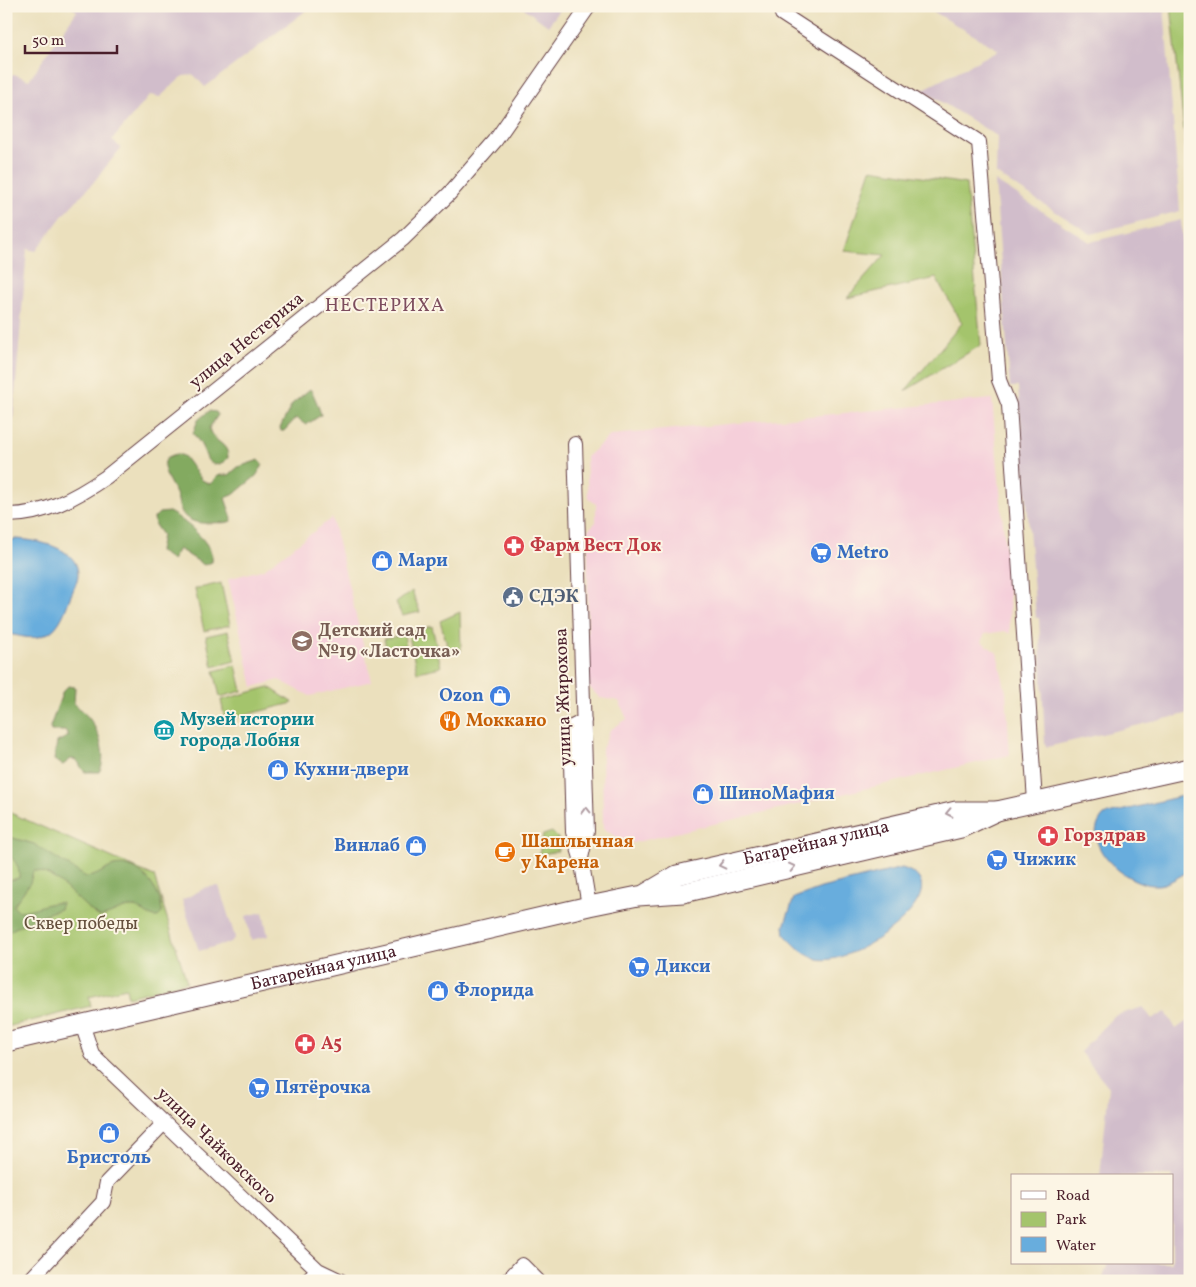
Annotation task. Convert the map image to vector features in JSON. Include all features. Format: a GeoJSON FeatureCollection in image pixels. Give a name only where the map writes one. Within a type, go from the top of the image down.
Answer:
{"type":"FeatureCollection","features":[{"type":"Feature","properties":{"kind":"main road","name":"Батарейная улица"},"geometry":{"type":"LineString","coordinates":[[6,1042],[589,906],[642,896],[684,893],[961,828],[997,811],[1190,768]]}},
{"type":"Feature","properties":{"kind":"street","name":"улица Нестериха"},"geometry":{"type":"LineString","coordinates":[[6,515],[16,515],[75,498],[106,477],[403,239],[448,194],[495,141],[588,6]]}},
{"type":"Feature","properties":{"kind":"street"},"geometry":{"type":"LineString","coordinates":[[782,14],[979,142],[998,380],[1009,406],[1035,802]]}},
{"type":"Feature","properties":{"kind":"street","name":"улица Жирохова"},"geometry":{"type":"LineString","coordinates":[[575,444],[587,831],[581,858]]}},
{"type":"Feature","properties":{"kind":"street","name":"улица Жирохова"},"geometry":{"type":"LineString","coordinates":[[584,722],[570,728],[573,832],[581,858],[589,906]]}},
{"type":"Feature","properties":{"kind":"street","name":"улица Чайковского"},"geometry":{"type":"LineString","coordinates":[[82,1024],[92,1054],[318,1270],[341,1281]]}},
{"type":"Feature","properties":{"kind":"street"},"geometry":{"type":"LineString","coordinates":[[29,1281],[103,1202],[107,1182],[164,1123]]}},
{"type":"Feature","properties":{"kind":"street"},"geometry":{"type":"LineString","coordinates":[[507,1281],[522,1265],[538,1281]]}},
{"type":"Feature","properties":{"kind":"street"},"geometry":{"type":"LineString","coordinates":[[306,1281],[318,1270]]}},
{"type":"Feature","properties":{"kind":"shaded area"},"geometry":{"type":"Polygon","coordinates":[[[70,6],[312,6],[205,87],[194,75],[183,76],[160,97],[150,95],[112,140],[121,148],[92,184],[63,215],[36,251],[27,249],[6,504],[6,77],[14,74],[29,80],[77,11],[70,6]]]}},
{"type":"Feature","properties":{"kind":"shaded area"},"geometry":{"type":"Polygon","coordinates":[[[521,6],[563,6],[548,26],[521,6]]]}},
{"type":"Feature","properties":{"kind":"shaded area"},"geometry":{"type":"Polygon","coordinates":[[[924,6],[1164,6],[1180,211],[1091,234],[996,174],[997,136],[922,90],[999,50],[924,6]]]}},
{"type":"Feature","properties":{"kind":"shaded area"},"geometry":{"type":"Polygon","coordinates":[[[995,181],[1090,242],[1181,220],[1190,335],[1190,713],[1047,747],[1045,744],[1039,618],[1036,618],[1018,387],[1010,387],[995,181]]]}},
{"type":"Feature","properties":{"kind":"shaded area"},"geometry":{"type":"Polygon","coordinates":[[[992,399],[1009,591],[1010,634],[1005,631],[985,634],[981,641],[997,653],[1006,692],[1010,755],[628,844],[603,829],[602,749],[610,730],[627,719],[619,701],[600,698],[589,687],[587,679],[588,530],[596,522],[596,504],[588,498],[586,457],[611,435],[992,399]]]}},
{"type":"Feature","properties":{"kind":"shaded area","name":"Детский сад №19 «Ласточка»"},"geometry":{"type":"Polygon","coordinates":[[[332,518],[372,681],[310,696],[279,680],[253,687],[228,579],[264,569],[332,518]]]}},
{"type":"Feature","properties":{"kind":"shaded area"},"geometry":{"type":"Polygon","coordinates":[[[219,886],[235,937],[231,942],[199,951],[182,900],[207,887],[219,886]]]}},
{"type":"Feature","properties":{"kind":"shaded area"},"geometry":{"type":"Polygon","coordinates":[[[263,912],[268,936],[251,940],[246,916],[263,912]]]}},
{"type":"Feature","properties":{"kind":"shaded area"},"geometry":{"type":"Polygon","coordinates":[[[1143,1007],[1152,1019],[1166,1012],[1176,1029],[1190,1019],[1190,1281],[1102,1281],[1108,1264],[1174,1264],[1174,1174],[1100,1174],[1109,1087],[1080,1052],[1114,1016],[1143,1007]]]}},
{"type":"Feature","properties":{"kind":"green space"},"geometry":{"type":"Polygon","coordinates":[[[1171,6],[1190,6],[1190,186],[1171,6]]]}},
{"type":"Feature","properties":{"kind":"green space"},"geometry":{"type":"Polygon","coordinates":[[[871,169],[966,184],[981,345],[905,391],[962,323],[936,278],[847,298],[885,255],[844,251],[871,169]]]}},
{"type":"Feature","properties":{"kind":"green space"},"geometry":{"type":"Polygon","coordinates":[[[310,389],[321,415],[306,425],[296,418],[284,431],[281,431],[280,428],[292,404],[310,389]]]}},
{"type":"Feature","properties":{"kind":"green space"},"geometry":{"type":"Polygon","coordinates":[[[209,411],[216,412],[218,415],[209,428],[211,433],[228,453],[228,458],[220,465],[209,462],[193,433],[198,420],[209,411]]]}},
{"type":"Feature","properties":{"kind":"green space"},"geometry":{"type":"Polygon","coordinates":[[[177,454],[184,456],[202,480],[210,484],[219,475],[229,475],[238,467],[259,460],[263,465],[256,476],[233,495],[225,498],[232,518],[231,521],[203,523],[185,517],[166,475],[164,464],[166,460],[170,456],[177,454]]]}},
{"type":"Feature","properties":{"kind":"green space"},"geometry":{"type":"Polygon","coordinates":[[[169,512],[182,520],[204,540],[212,555],[212,562],[204,565],[179,549],[172,560],[159,551],[162,535],[155,525],[154,518],[159,513],[169,512]]]}},
{"type":"Feature","properties":{"kind":"green space"},"geometry":{"type":"Polygon","coordinates":[[[221,583],[230,625],[204,631],[195,589],[221,583]]]}},
{"type":"Feature","properties":{"kind":"green space"},"geometry":{"type":"Polygon","coordinates":[[[412,591],[420,612],[402,616],[396,603],[412,591]]]}},
{"type":"Feature","properties":{"kind":"green space"},"geometry":{"type":"Polygon","coordinates":[[[460,612],[461,651],[450,654],[440,621],[460,612]]]}},
{"type":"Feature","properties":{"kind":"green space"},"geometry":{"type":"Polygon","coordinates":[[[432,626],[441,667],[417,672],[408,632],[432,626]]]}},
{"type":"Feature","properties":{"kind":"green space"},"geometry":{"type":"Polygon","coordinates":[[[228,631],[235,661],[213,667],[206,636],[228,631]]]}},
{"type":"Feature","properties":{"kind":"green space"},"geometry":{"type":"Polygon","coordinates":[[[404,635],[406,645],[386,648],[384,639],[404,635]]]}},
{"type":"Feature","properties":{"kind":"green space"},"geometry":{"type":"Polygon","coordinates":[[[236,665],[242,691],[220,697],[214,671],[236,665]]]}},
{"type":"Feature","properties":{"kind":"green space"},"geometry":{"type":"Polygon","coordinates":[[[68,686],[75,687],[74,704],[93,723],[99,737],[103,759],[99,772],[85,772],[77,760],[74,759],[63,765],[54,760],[57,742],[69,736],[66,731],[51,731],[50,727],[63,691],[68,686]]]}},
{"type":"Feature","properties":{"kind":"green space"},"geometry":{"type":"Polygon","coordinates":[[[269,687],[293,703],[225,720],[221,700],[269,687]]]}},
{"type":"Feature","properties":{"kind":"green space","name":"Сквер победы"},"geometry":{"type":"Polygon","coordinates":[[[6,811],[154,876],[187,982],[128,997],[126,988],[89,997],[91,1006],[6,1027],[6,811]]]}},
{"type":"Feature","properties":{"kind":"green space"},"geometry":{"type":"Polygon","coordinates":[[[552,832],[558,838],[558,851],[539,855],[543,835],[552,832]]]}},
{"type":"Feature","properties":{"kind":"green space"},"geometry":{"type":"Polygon","coordinates":[[[6,836],[34,844],[86,877],[94,876],[114,866],[123,865],[132,868],[140,872],[153,887],[161,904],[162,913],[158,917],[154,917],[136,907],[132,907],[100,917],[59,882],[41,872],[33,871],[30,883],[13,906],[18,911],[51,903],[62,903],[60,909],[36,917],[6,933],[6,881],[19,878],[19,870],[12,858],[6,853],[6,836]]]}},
{"type":"Feature","properties":{"kind":"water"},"geometry":{"type":"Polygon","coordinates":[[[16,539],[44,543],[64,551],[76,565],[77,581],[62,617],[53,630],[39,637],[30,638],[6,634],[6,541],[16,539]]]}},
{"type":"Feature","properties":{"kind":"water"},"geometry":{"type":"Polygon","coordinates":[[[1190,794],[1190,870],[1168,882],[1155,885],[1131,878],[1108,861],[1096,838],[1097,826],[1104,815],[1190,794]]]}},
{"type":"Feature","properties":{"kind":"water"},"geometry":{"type":"Polygon","coordinates":[[[902,868],[918,878],[921,892],[913,908],[897,924],[877,939],[855,951],[834,958],[818,959],[804,953],[785,935],[784,926],[794,898],[821,888],[902,868]]]}},
{"type":"Feature","properties":{"kind":"place","name":"Фарм Вест Док"},"geometry":{"type":"Point","coordinates":[514,546]}},
{"type":"Feature","properties":{"kind":"place","name":"Metro"},"geometry":{"type":"Point","coordinates":[821,553]}},
{"type":"Feature","properties":{"kind":"place","name":"Мари"},"geometry":{"type":"Point","coordinates":[382,561]}},
{"type":"Feature","properties":{"kind":"place","name":"СДЭК"},"geometry":{"type":"Point","coordinates":[513,597]}},
{"type":"Feature","properties":{"kind":"place","name":"Детский сад №19 «Ласточка»"},"geometry":{"type":"Point","coordinates":[302,641]}},
{"type":"Feature","properties":{"kind":"place","name":"Ozon"},"geometry":{"type":"Point","coordinates":[500,696]}},
{"type":"Feature","properties":{"kind":"place","name":"Моккано"},"geometry":{"type":"Point","coordinates":[450,721]}},
{"type":"Feature","properties":{"kind":"place","name":"Музей истории города Лобня"},"geometry":{"type":"Point","coordinates":[164,730]}},
{"type":"Feature","properties":{"kind":"place","name":"Кухни-двери"},"geometry":{"type":"Point","coordinates":[278,770]}},
{"type":"Feature","properties":{"kind":"place","name":"ШиноМафия"},"geometry":{"type":"Point","coordinates":[703,794]}},
{"type":"Feature","properties":{"kind":"place","name":"Горздрав"},"geometry":{"type":"Point","coordinates":[1048,836]}},
{"type":"Feature","properties":{"kind":"place","name":"Винлаб"},"geometry":{"type":"Point","coordinates":[416,846]}},
{"type":"Feature","properties":{"kind":"place","name":"Шашлычная у Карена"},"geometry":{"type":"Point","coordinates":[505,852]}},
{"type":"Feature","properties":{"kind":"place","name":"Чижик"},"geometry":{"type":"Point","coordinates":[997,860]}},
{"type":"Feature","properties":{"kind":"place","name":"Дикси"},"geometry":{"type":"Point","coordinates":[639,967]}},
{"type":"Feature","properties":{"kind":"place","name":"Флорида"},"geometry":{"type":"Point","coordinates":[438,991]}},
{"type":"Feature","properties":{"kind":"place","name":"А5"},"geometry":{"type":"Point","coordinates":[305,1044]}},
{"type":"Feature","properties":{"kind":"place","name":"Пятёрочка"},"geometry":{"type":"Point","coordinates":[259,1088]}},
{"type":"Feature","properties":{"kind":"place","name":"Бристоль"},"geometry":{"type":"Point","coordinates":[109,1133]}},
{"type":"Feature","properties":{"kind":"district","name":"НЕСТЕРИХА"},"geometry":{"type":"Point","coordinates":[385,306]}}]}
